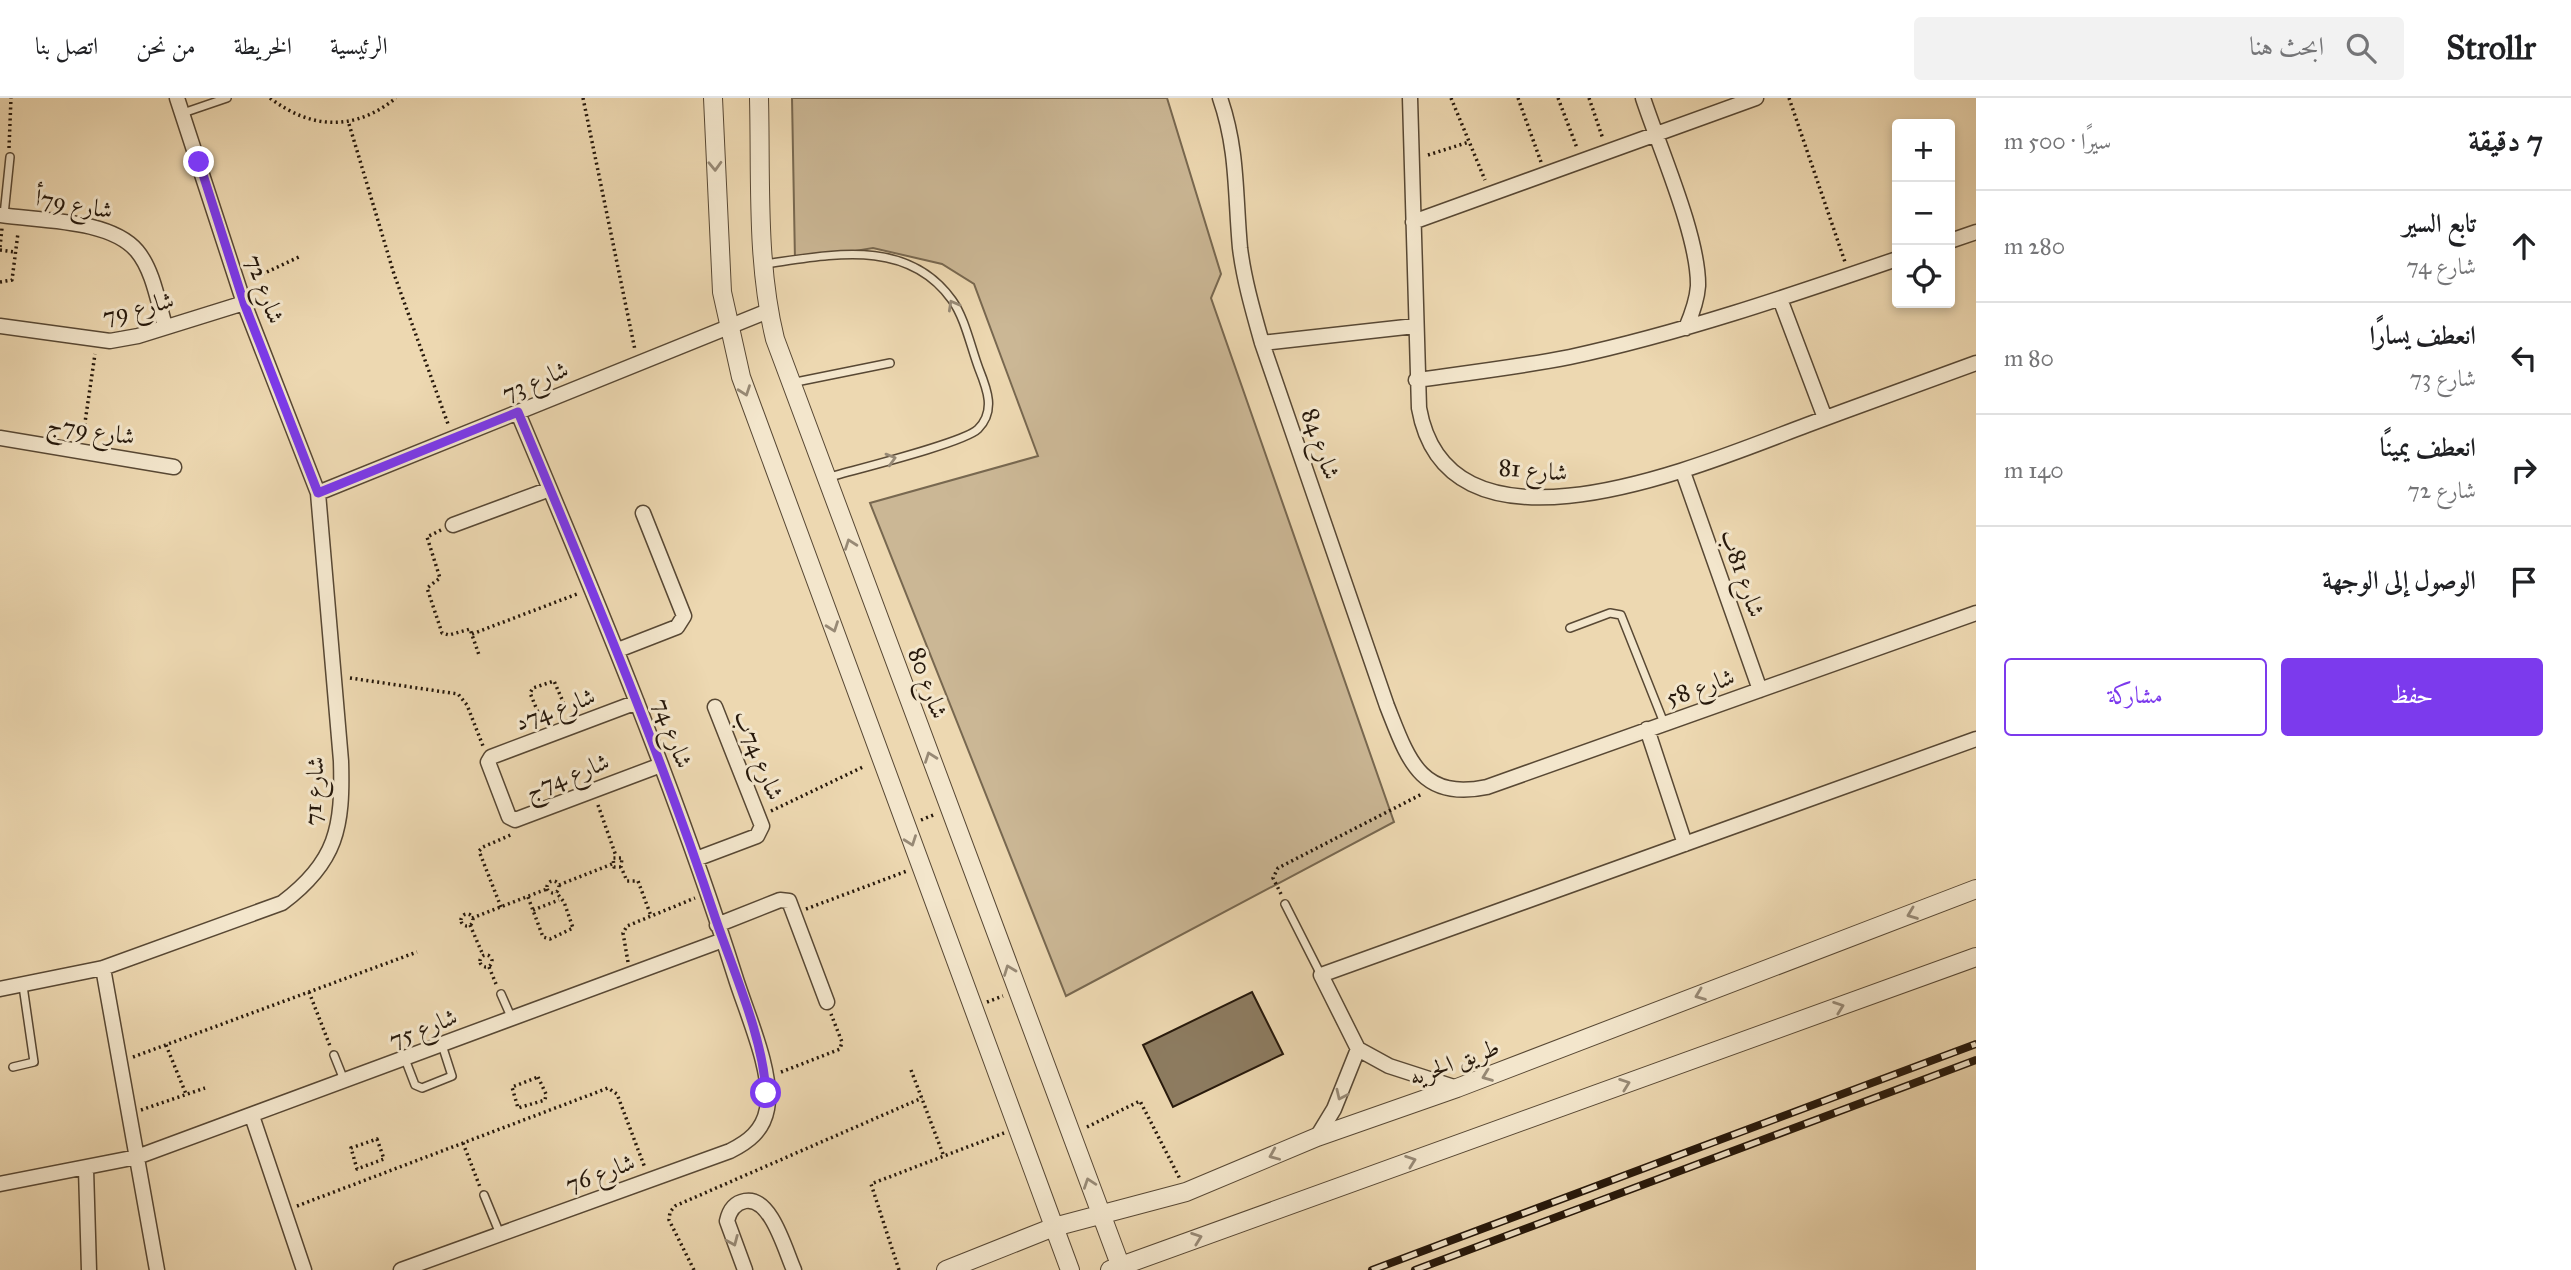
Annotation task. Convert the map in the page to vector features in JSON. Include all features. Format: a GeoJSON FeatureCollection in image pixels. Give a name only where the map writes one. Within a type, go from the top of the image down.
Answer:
{"type":"FeatureCollection","features":[{"type":"Feature","properties":{"kind":"street","name":"شارع 72"},"geometry":{"type":"LineString","coordinates":[[177,98],[244,303],[318,493]]}},
{"type":"Feature","properties":{"kind":"street"},"geometry":{"type":"LineString","coordinates":[[713,98],[717,211],[728,328],[749,401],[1070,1270]]}},
{"type":"Feature","properties":{"kind":"street","name":"شارع 80"},"geometry":{"type":"LineString","coordinates":[[759,98],[768,312],[790,383],[825,478],[1073,1134],[1117,1269]]}},
{"type":"Feature","properties":{"kind":"street","name":"شارع 84"},"geometry":{"type":"LineString","coordinates":[[1220,98],[1230,127],[1236,163],[1240,248],[1248,296],[1262,342],[1387,706],[1406,753],[1424,778],[1436,786]]}},
{"type":"Feature","properties":{"kind":"street","name":"شارع 81"},"geometry":{"type":"LineString","coordinates":[[1410,98],[1416,380],[1423,432],[1434,454],[1451,472],[1473,484],[1537,497],[1577,497],[1683,472],[1976,363]]}},
{"type":"Feature","properties":{"kind":"street"},"geometry":{"type":"LineString","coordinates":[[1643,98],[1697,267],[1695,307],[1686,328]]}},
{"type":"Feature","properties":{"kind":"street"},"geometry":{"type":"LineString","coordinates":[[1413,222],[1756,98]]}},
{"type":"Feature","properties":{"kind":"street","name":"شارع 79أ"},"geometry":{"type":"LineString","coordinates":[[2,215],[106,229],[124,238],[138,252],[148,270],[165,326]]}},
{"type":"Feature","properties":{"kind":"street"},"geometry":{"type":"LineString","coordinates":[[1955,239],[1976,232]]}},
{"type":"Feature","properties":{"kind":"street"},"geometry":{"type":"LineString","coordinates":[[1416,380],[1570,357],[1686,328],[1892,261]]}},
{"type":"Feature","properties":{"kind":"street"},"geometry":{"type":"LineString","coordinates":[[1780,299],[1825,418]]}},
{"type":"Feature","properties":{"kind":"street","name":"شارع 79"},"geometry":{"type":"LineString","coordinates":[[0,326],[97,341],[138,336],[244,303]]}},
{"type":"Feature","properties":{"kind":"street","name":"شارع 73"},"geometry":{"type":"LineString","coordinates":[[318,493],[768,312]]}},
{"type":"Feature","properties":{"kind":"street"},"geometry":{"type":"LineString","coordinates":[[1262,342],[1415,326]]}},
{"type":"Feature","properties":{"kind":"street","name":"شارع 74"},"geometry":{"type":"LineString","coordinates":[[518,412],[618,650],[707,893],[765,1077]]}},
{"type":"Feature","properties":{"kind":"street","name":"شارع 79ج"},"geometry":{"type":"LineString","coordinates":[[0,438],[174,467]]}},
{"type":"Feature","properties":{"kind":"street","name":"شارع 81ب"},"geometry":{"type":"LineString","coordinates":[[1683,472],[1760,690]]}},
{"type":"Feature","properties":{"kind":"street"},"geometry":{"type":"LineString","coordinates":[[453,525],[550,489]]}},
{"type":"Feature","properties":{"kind":"street","name":"شارع 71"},"geometry":{"type":"LineString","coordinates":[[0,989],[103,968],[282,902],[307,884],[326,860],[334,841],[342,800],[318,493]]}},
{"type":"Feature","properties":{"kind":"street"},"geometry":{"type":"LineString","coordinates":[[618,650],[677,626],[684,616],[643,513]]}},
{"type":"Feature","properties":{"kind":"street","name":"شارع 58"},"geometry":{"type":"LineString","coordinates":[[1436,786],[1468,791],[1487,787],[1976,613]]}},
{"type":"Feature","properties":{"kind":"street","name":"شارع 74د"},"geometry":{"type":"LineString","coordinates":[[488,758],[637,702]]}},
{"type":"Feature","properties":{"kind":"street","name":"شارع 74ب"},"geometry":{"type":"LineString","coordinates":[[695,859],[757,836],[762,826],[715,707]]}},
{"type":"Feature","properties":{"kind":"street"},"geometry":{"type":"LineString","coordinates":[[1647,729],[1685,844]]}},
{"type":"Feature","properties":{"kind":"street"},"geometry":{"type":"LineString","coordinates":[[1457,1088],[1401,1070],[1358,1049],[1321,975],[1976,739]]}},
{"type":"Feature","properties":{"kind":"street","name":"شارع 74ج"},"geometry":{"type":"LineString","coordinates":[[488,758],[509,817],[513,820],[660,765]]}},
{"type":"Feature","properties":{"kind":"street","name":"طريق الحريه"},"geometry":{"type":"LineString","coordinates":[[946,1270],[1054,1227],[1186,1192],[1317,1137],[1457,1088],[1976,889]]}},
{"type":"Feature","properties":{"kind":"street"},"geometry":{"type":"LineString","coordinates":[[718,925],[783,899],[791,904],[827,1002]]}},
{"type":"Feature","properties":{"kind":"street","name":"شارع 75"},"geometry":{"type":"LineString","coordinates":[[0,1184],[137,1157],[723,940]]}},
{"type":"Feature","properties":{"kind":"street"},"geometry":{"type":"LineString","coordinates":[[1117,1269],[1976,957]]}},
{"type":"Feature","properties":{"kind":"street"},"geometry":{"type":"LineString","coordinates":[[103,968],[157,1270]]}},
{"type":"Feature","properties":{"kind":"street"},"geometry":{"type":"LineString","coordinates":[[1317,1137],[1334,1109],[1358,1049]]}},
{"type":"Feature","properties":{"kind":"street","name":"شارع 76"},"geometry":{"type":"LineString","coordinates":[[401,1270],[747,1142],[761,1127],[767,1108],[765,1077]]}},
{"type":"Feature","properties":{"kind":"street"},"geometry":{"type":"LineString","coordinates":[[252,1116],[304,1270]]}},
{"type":"Feature","properties":{"kind":"street"},"geometry":{"type":"LineString","coordinates":[[86,1169],[89,1270]]}},
{"type":"Feature","properties":{"kind":"street"},"geometry":{"type":"LineString","coordinates":[[745,1270],[727,1221],[733,1207],[747,1200],[768,1209],[794,1270]]}},
{"type":"Feature","properties":{"kind":"lane"},"geometry":{"type":"LineString","coordinates":[[183,113],[227,98]]}},
{"type":"Feature","properties":{"kind":"lane"},"geometry":{"type":"LineString","coordinates":[[2,215],[10,157]]}},
{"type":"Feature","properties":{"kind":"lane"},"geometry":{"type":"LineString","coordinates":[[764,264],[847,253],[878,254],[907,263],[933,279],[953,301],[988,394],[986,419],[967,437],[825,478]]}},
{"type":"Feature","properties":{"kind":"lane"},"geometry":{"type":"LineString","coordinates":[[790,383],[890,363]]}},
{"type":"Feature","properties":{"kind":"lane"},"geometry":{"type":"LineString","coordinates":[[1570,628],[1610,613],[1621,615],[1664,723]]}},
{"type":"Feature","properties":{"kind":"lane"},"geometry":{"type":"LineString","coordinates":[[1285,904],[1321,975]]}},
{"type":"Feature","properties":{"kind":"lane"},"geometry":{"type":"LineString","coordinates":[[13,1067],[34,1062],[23,986]]}},
{"type":"Feature","properties":{"kind":"lane"},"geometry":{"type":"LineString","coordinates":[[501,994],[512,1019]]}},
{"type":"Feature","properties":{"kind":"lane"},"geometry":{"type":"LineString","coordinates":[[405,1059],[418,1088],[450,1078],[452,1074],[442,1045]]}},
{"type":"Feature","properties":{"kind":"lane"},"geometry":{"type":"LineString","coordinates":[[334,1055],[344,1082]]}},
{"type":"Feature","properties":{"kind":"lane"},"geometry":{"type":"LineString","coordinates":[[484,1195],[500,1234]]}},
{"type":"Feature","properties":{"kind":"path"},"geometry":{"type":"LineString","coordinates":[[10,157],[8,134],[11,98]]}},
{"type":"Feature","properties":{"kind":"path"},"geometry":{"type":"LineString","coordinates":[[270,98],[281,107],[314,120],[349,124],[384,108],[396,98]]}},
{"type":"Feature","properties":{"kind":"path"},"geometry":{"type":"LineString","coordinates":[[583,98],[638,364]]}},
{"type":"Feature","properties":{"kind":"path"},"geometry":{"type":"LineString","coordinates":[[1451,98],[1490,193]]}},
{"type":"Feature","properties":{"kind":"path"},"geometry":{"type":"LineString","coordinates":[[1518,98],[1545,174]]}},
{"type":"Feature","properties":{"kind":"path"},"geometry":{"type":"LineString","coordinates":[[1558,98],[1581,161]]}},
{"type":"Feature","properties":{"kind":"path"},"geometry":{"type":"LineString","coordinates":[[1589,98],[1608,151]]}},
{"type":"Feature","properties":{"kind":"path"},"geometry":{"type":"LineString","coordinates":[[1789,98],[1850,275]]}},
{"type":"Feature","properties":{"kind":"path"},"geometry":{"type":"LineString","coordinates":[[349,124],[394,274],[453,438]]}},
{"type":"Feature","properties":{"kind":"path"},"geometry":{"type":"LineString","coordinates":[[1411,160],[1469,142]]}},
{"type":"Feature","properties":{"kind":"path"},"geometry":{"type":"LineString","coordinates":[[0,282],[12,281],[20,218]]}},
{"type":"Feature","properties":{"kind":"path"},"geometry":{"type":"LineString","coordinates":[[0,250],[16,252]]}},
{"type":"Feature","properties":{"kind":"path"},"geometry":{"type":"LineString","coordinates":[[238,285],[301,256]]}},
{"type":"Feature","properties":{"kind":"path"},"geometry":{"type":"LineString","coordinates":[[80,451],[97,341]]}},
{"type":"Feature","properties":{"kind":"path"},"geometry":{"type":"LineString","coordinates":[[453,525],[428,536],[440,579],[427,588],[442,633],[449,635],[468,628],[479,655]]}},
{"type":"Feature","properties":{"kind":"path"},"geometry":{"type":"LineString","coordinates":[[472,634],[592,588]]}},
{"type":"Feature","properties":{"kind":"path"},"geometry":{"type":"LineString","coordinates":[[334,676],[458,694],[467,705],[488,758]]}},
{"type":"Feature","properties":{"kind":"path"},"geometry":{"type":"LineString","coordinates":[[548,736],[530,692],[542,684],[551,681],[556,683],[573,726]]}},
{"type":"Feature","properties":{"kind":"path"},"geometry":{"type":"LineString","coordinates":[[760,816],[881,758]]}},
{"type":"Feature","properties":{"kind":"path"},"geometry":{"type":"LineString","coordinates":[[1285,904],[1273,878],[1278,868],[1436,786]]}},
{"type":"Feature","properties":{"kind":"path"},"geometry":{"type":"LineString","coordinates":[[593,791],[616,856],[612,864]]}},
{"type":"Feature","properties":{"kind":"path"},"geometry":{"type":"LineString","coordinates":[[906,826],[949,809]]}},
{"type":"Feature","properties":{"kind":"path"},"geometry":{"type":"LineString","coordinates":[[501,907],[479,850],[520,831]]}},
{"type":"Feature","properties":{"kind":"path"},"geometry":{"type":"LineString","coordinates":[[616,856],[622,858],[621,867],[627,881],[638,881],[651,916]]}},
{"type":"Feature","properties":{"kind":"path"},"geometry":{"type":"LineString","coordinates":[[559,900],[556,892],[559,885],[612,864],[621,867]]}},
{"type":"Feature","properties":{"kind":"path"},"geometry":{"type":"LineString","coordinates":[[794,913],[920,866]]}},
{"type":"Feature","properties":{"kind":"path"},"geometry":{"type":"LineString","coordinates":[[470,925],[464,926],[460,920],[464,914],[472,918],[528,897],[547,889],[551,881],[559,885]]}},
{"type":"Feature","properties":{"kind":"path"},"geometry":{"type":"LineString","coordinates":[[547,889],[551,893],[556,892]]}},
{"type":"Feature","properties":{"kind":"path"},"geometry":{"type":"LineString","coordinates":[[630,975],[624,930],[707,893]]}},
{"type":"Feature","properties":{"kind":"path"},"geometry":{"type":"LineString","coordinates":[[528,897],[533,910],[544,938],[550,939],[570,932],[573,925],[564,901],[559,900],[533,910]]}},
{"type":"Feature","properties":{"kind":"path"},"geometry":{"type":"LineString","coordinates":[[472,918],[470,925],[484,956],[492,960],[489,967],[501,994]]}},
{"type":"Feature","properties":{"kind":"path"},"geometry":{"type":"LineString","coordinates":[[120,1062],[417,952]]}},
{"type":"Feature","properties":{"kind":"path"},"geometry":{"type":"LineString","coordinates":[[484,956],[480,963],[483,967],[489,967]]}},
{"type":"Feature","properties":{"kind":"path"},"geometry":{"type":"LineString","coordinates":[[972,1008],[1017,990]]}},
{"type":"Feature","properties":{"kind":"path"},"geometry":{"type":"LineString","coordinates":[[309,992],[334,1055]]}},
{"type":"Feature","properties":{"kind":"path"},"geometry":{"type":"LineString","coordinates":[[765,1077],[840,1049],[842,1042],[827,1002]]}},
{"type":"Feature","properties":{"kind":"path"},"geometry":{"type":"LineString","coordinates":[[166,1045],[186,1094]]}},
{"type":"Feature","properties":{"kind":"path"},"geometry":{"type":"LineString","coordinates":[[911,1070],[943,1154]]}},
{"type":"Feature","properties":{"kind":"path"},"geometry":{"type":"LineString","coordinates":[[537,1077],[546,1097],[531,1105],[518,1108],[511,1088],[537,1077]]}},
{"type":"Feature","properties":{"kind":"path"},"geometry":{"type":"LineString","coordinates":[[129,1114],[205,1088]]}},
{"type":"Feature","properties":{"kind":"path"},"geometry":{"type":"LineString","coordinates":[[284,1211],[606,1089],[614,1090],[650,1180]]}},
{"type":"Feature","properties":{"kind":"path"},"geometry":{"type":"LineString","coordinates":[[694,1270],[669,1220],[670,1212],[675,1206],[922,1098]]}},
{"type":"Feature","properties":{"kind":"path"},"geometry":{"type":"LineString","coordinates":[[1073,1134],[1140,1101],[1186,1192]]}},
{"type":"Feature","properties":{"kind":"path"},"geometry":{"type":"LineString","coordinates":[[531,1105],[535,1115]]}},
{"type":"Feature","properties":{"kind":"path"},"geometry":{"type":"LineString","coordinates":[[899,1270],[870,1185],[943,1154],[1019,1128]]}},
{"type":"Feature","properties":{"kind":"path"},"geometry":{"type":"LineString","coordinates":[[377,1139],[385,1158],[370,1166],[356,1168],[349,1151],[352,1147],[377,1139]]}},
{"type":"Feature","properties":{"kind":"path"},"geometry":{"type":"LineString","coordinates":[[463,1143],[484,1195]]}},
{"type":"Feature","properties":{"kind":"path"},"geometry":{"type":"LineString","coordinates":[[370,1166],[374,1177]]}},
{"type":"Feature","properties":{"kind":"shaded area"},"geometry":{"type":"Polygon","coordinates":[[[792,98],[1167,98],[1221,274],[1211,298],[1394,822],[1066,996],[870,503],[1038,456],[974,284],[942,264],[873,248],[795,261],[792,98]]]}},
{"type":"Feature","properties":{"kind":"building"},"geometry":{"type":"Polygon","coordinates":[[[1252,992],[1283,1054],[1173,1107],[1143,1045],[1252,992]]]}},
{"type":"Feature","properties":{"kind":"railway"},"geometry":{"type":"LineString","coordinates":[[1372,1270],[1976,1044]]}},
{"type":"Feature","properties":{"kind":"railway"},"geometry":{"type":"LineString","coordinates":[[1415,1270],[1976,1060]]}},
{"type":"Feature","properties":{"kind":"route"},"geometry":{"type":"LineString","coordinates":[[199,162],[244,303],[318,493],[518,412],[618,650],[695,859],[761,1056],[766,1093]]}}]}
